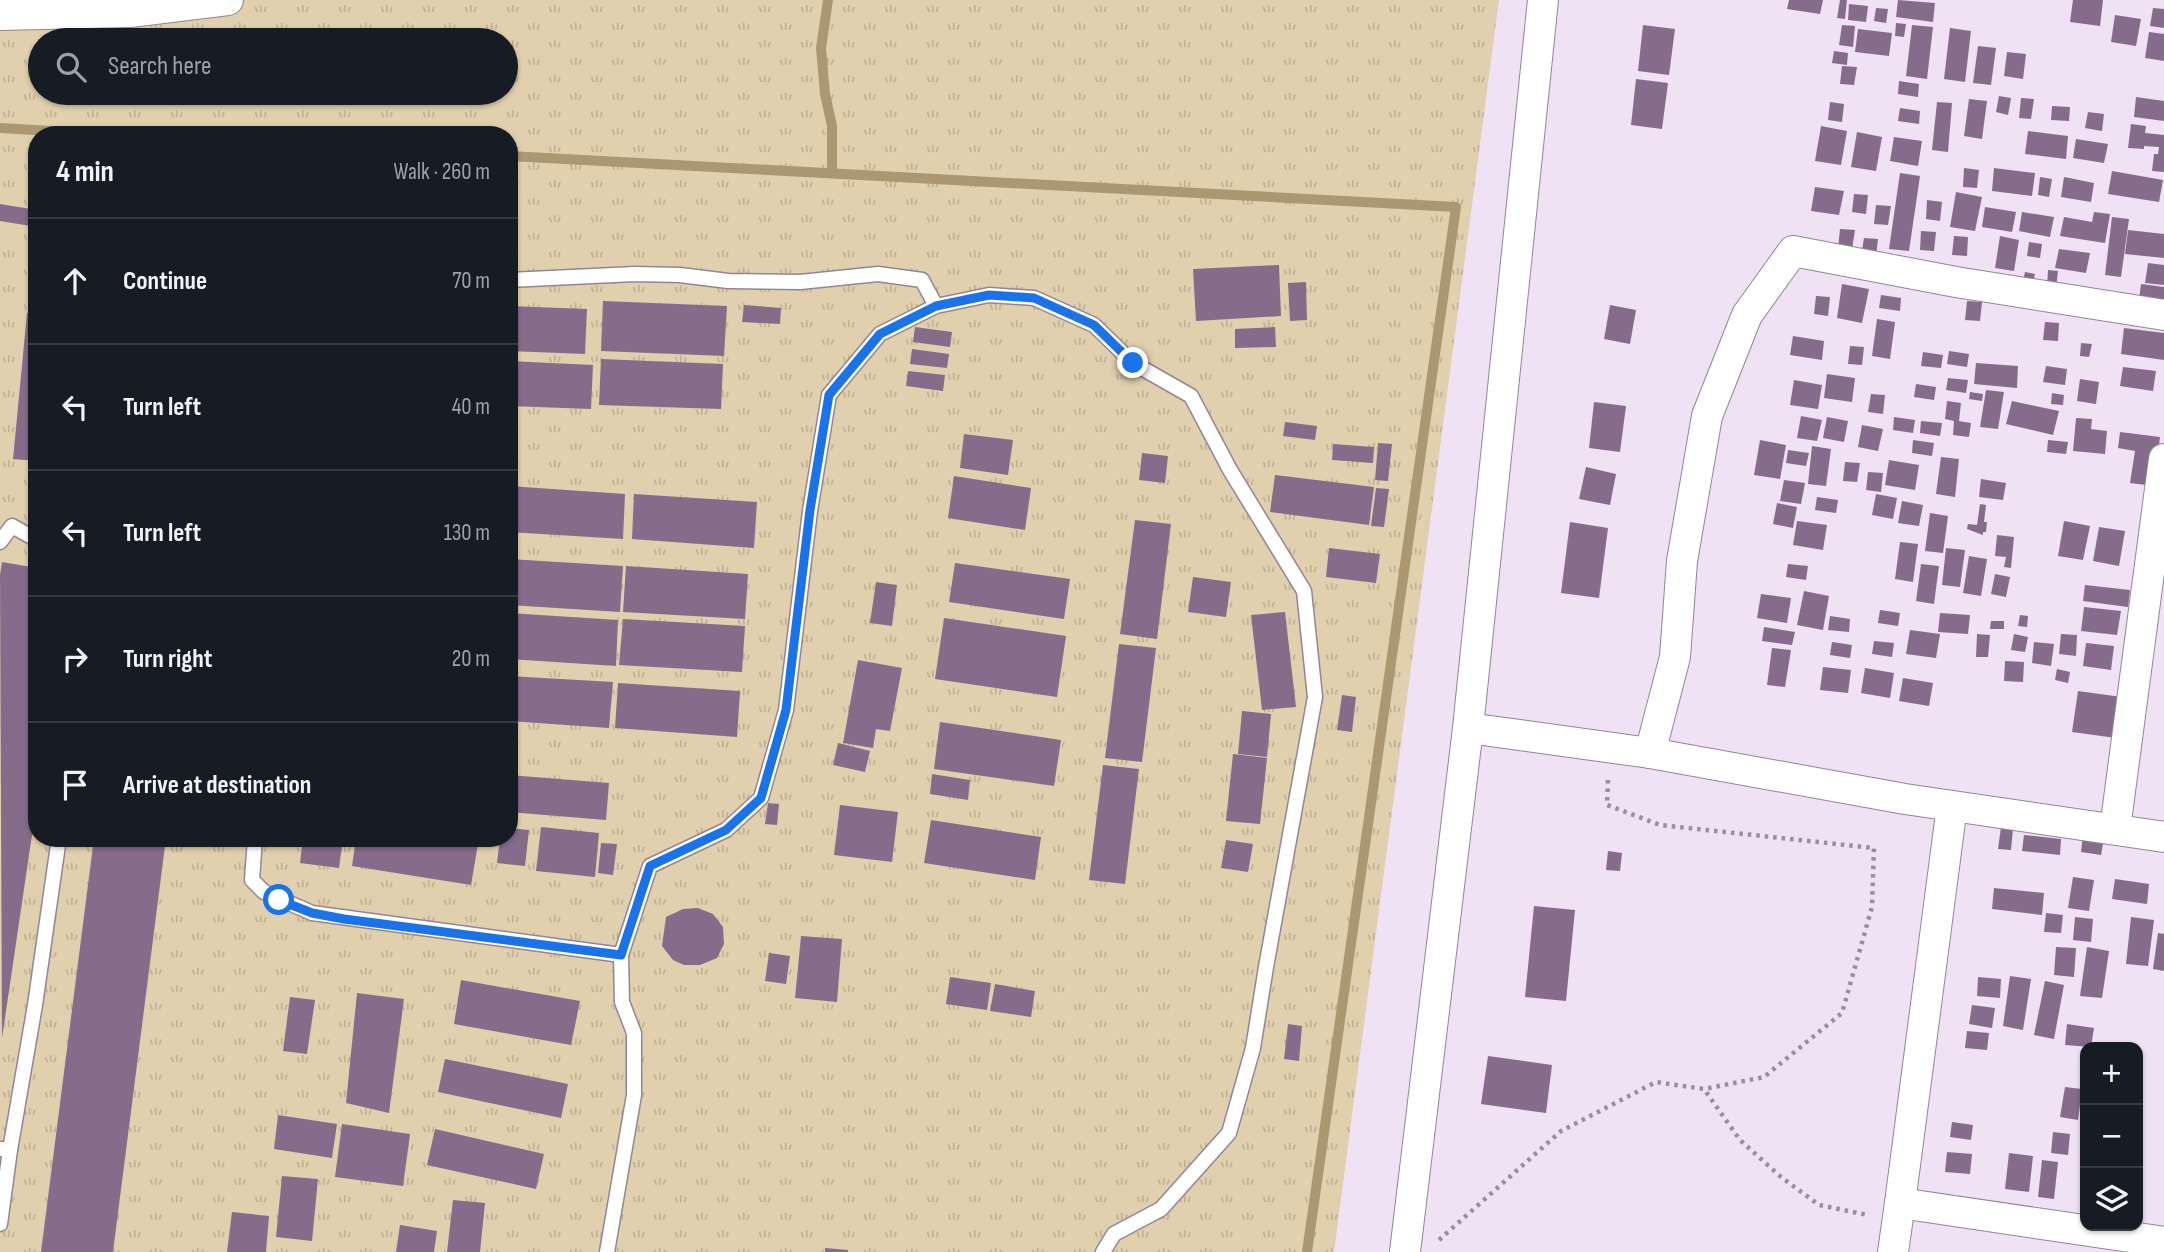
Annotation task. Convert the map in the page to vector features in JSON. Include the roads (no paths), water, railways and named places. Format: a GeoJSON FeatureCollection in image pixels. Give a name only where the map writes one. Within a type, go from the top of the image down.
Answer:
{"type":"FeatureCollection","features":[{"type":"Feature","properties":{"kind":"street"},"geometry":{"type":"LineString","coordinates":[[0,15],[130,12],[228,0]]}},
{"type":"Feature","properties":{"kind":"street"},"geometry":{"type":"LineString","coordinates":[[1405,1252],[1468,728],[1543,0]]}},
{"type":"Feature","properties":{"kind":"street"},"geometry":{"type":"LineString","coordinates":[[1650,753],[1675,657],[1682,561],[1707,416],[1747,315],[1793,251],[1955,282],[2164,315]]}},
{"type":"Feature","properties":{"kind":"street"},"geometry":{"type":"LineString","coordinates":[[2115,829],[2164,459]]}},
{"type":"Feature","properties":{"kind":"street"},"geometry":{"type":"LineString","coordinates":[[1468,728],[1650,753],[1952,806],[2164,837]]}},
{"type":"Feature","properties":{"kind":"street"},"geometry":{"type":"LineString","coordinates":[[1894,1252],[1952,806]]}},
{"type":"Feature","properties":{"kind":"street"},"geometry":{"type":"LineString","coordinates":[[1900,1203],[2164,1242]]}},
{"type":"Feature","properties":{"kind":"lane"},"geometry":{"type":"LineString","coordinates":[[518,280],[635,274],[680,275],[729,281],[800,282],[878,274],[922,280],[936,306]]}},
{"type":"Feature","properties":{"kind":"lane"},"geometry":{"type":"LineString","coordinates":[[607,1252],[634,1095],[634,1033],[622,1002],[621,955],[650,866],[726,830],[761,798],[786,710],[810,510],[829,395],[880,334],[936,306],[989,295],[1034,298],[1094,325],[1133,363],[1191,396],[1230,470],[1304,591],[1315,697],[1253,1048],[1229,1133],[1161,1209],[1114,1234],[1103,1252]]}},
{"type":"Feature","properties":{"kind":"lane"},"geometry":{"type":"LineString","coordinates":[[0,542],[12,526],[28,535]]}},
{"type":"Feature","properties":{"kind":"lane"},"geometry":{"type":"LineString","coordinates":[[0,1224],[5,1149],[35,1005],[58,847]]}},
{"type":"Feature","properties":{"kind":"lane"},"geometry":{"type":"LineString","coordinates":[[254,847],[252,880],[264,892],[312,913],[621,955]]}},
{"type":"Feature","properties":{"kind":"waterway"},"geometry":{"type":"LineString","coordinates":[[828,0],[821,48],[825,94],[832,126],[832,173]]}},
{"type":"Feature","properties":{"kind":"waterway"},"geometry":{"type":"LineString","coordinates":[[0,128],[28,130]]}},
{"type":"Feature","properties":{"kind":"waterway"},"geometry":{"type":"LineString","coordinates":[[518,156],[1456,207],[1307,1252]]}}]}
